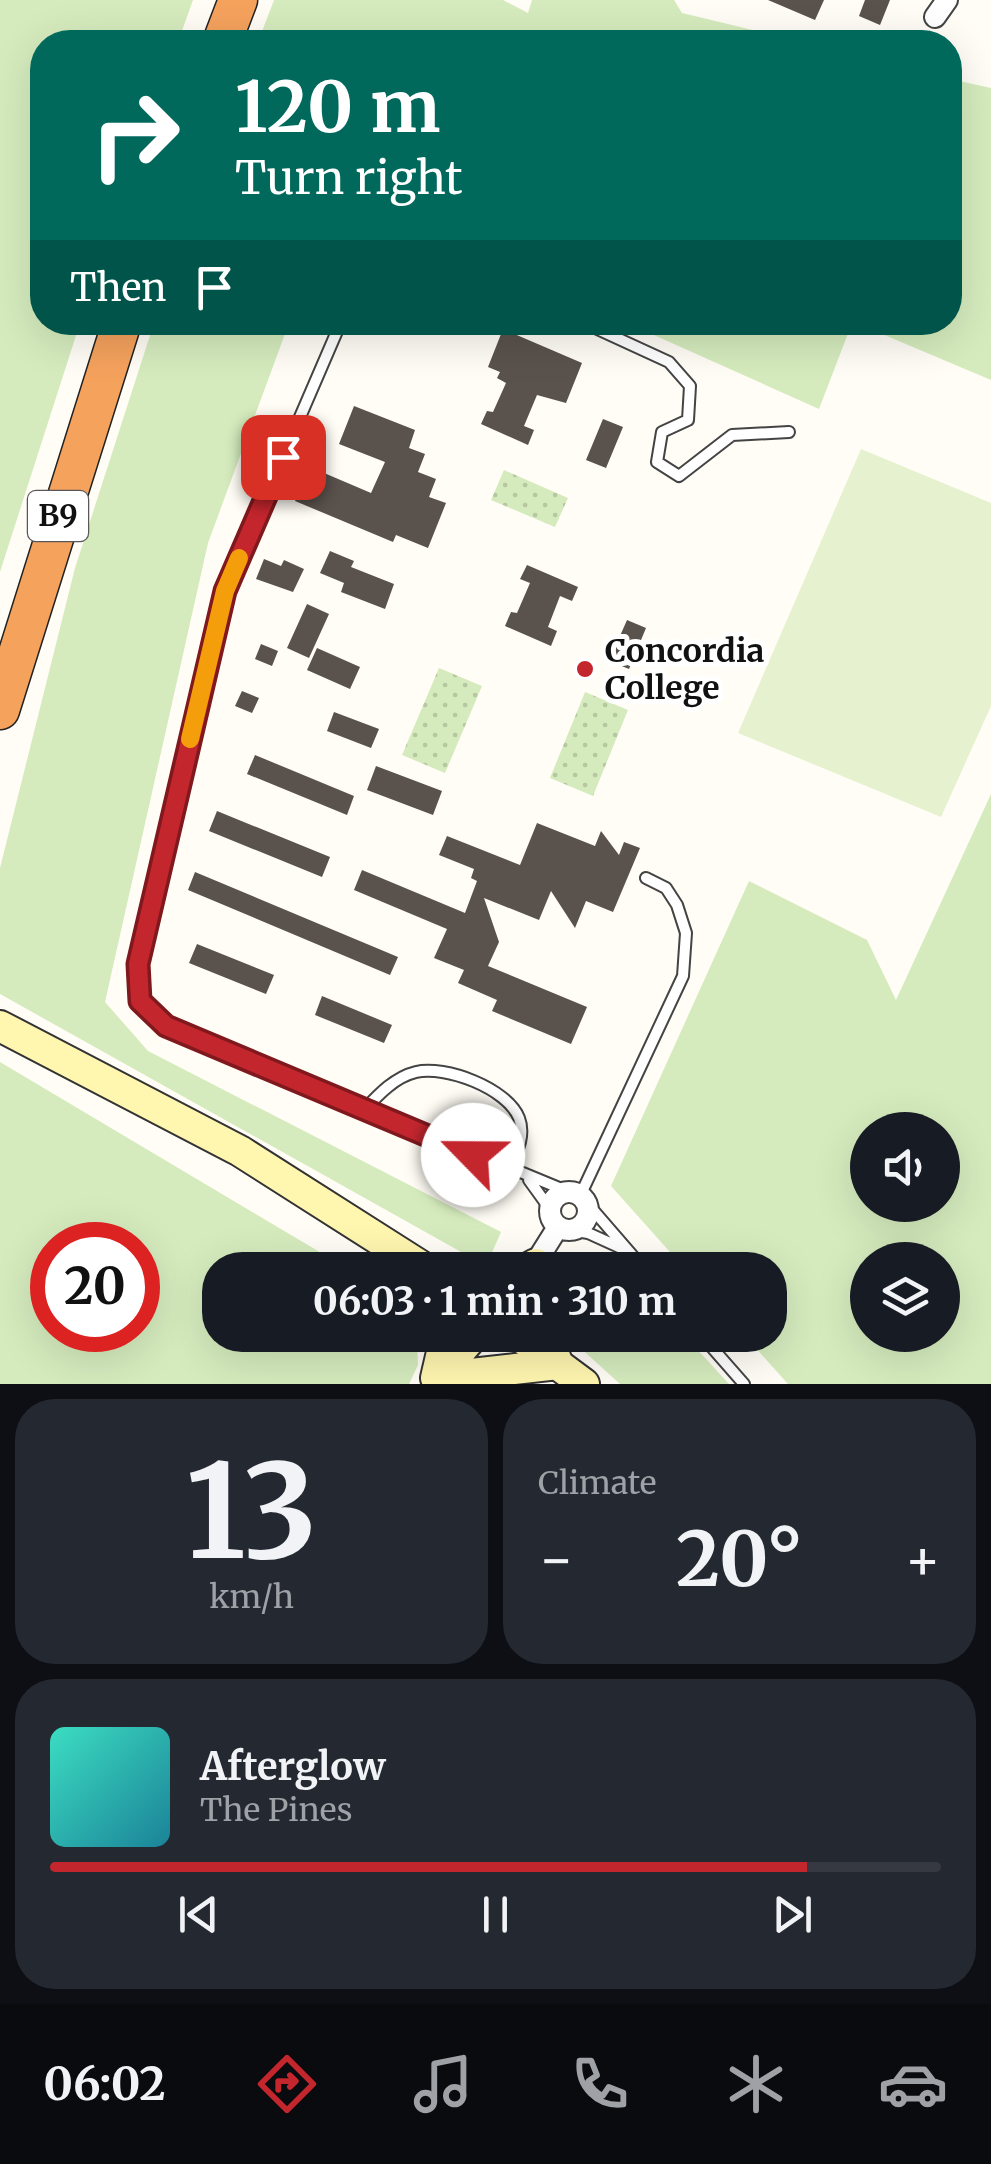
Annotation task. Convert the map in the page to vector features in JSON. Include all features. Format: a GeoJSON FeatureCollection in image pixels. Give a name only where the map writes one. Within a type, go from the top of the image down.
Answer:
{"type":"FeatureCollection","features":[{"type":"Feature","properties":{"kind":"highway"},"geometry":{"type":"LineString","coordinates":[[227,30],[238,0]]}},
{"type":"Feature","properties":{"kind":"highway","name":"B9"},"geometry":{"type":"LineString","coordinates":[[0,710],[118,335]]}},
{"type":"Feature","properties":{"kind":"main road"},"geometry":{"type":"LineString","coordinates":[[0,1026],[240,1151],[398,1252]]}},
{"type":"Feature","properties":{"kind":"main road"},"geometry":{"type":"LineString","coordinates":[[434,1381],[442,1352]]}},
{"type":"Feature","properties":{"kind":"main road"},"geometry":{"type":"LineString","coordinates":[[434,1381],[459,1352]]}},
{"type":"Feature","properties":{"kind":"main road"},"geometry":{"type":"LineString","coordinates":[[541,1352],[584,1384]]}},
{"type":"Feature","properties":{"kind":"main road"},"geometry":{"type":"LineString","coordinates":[[553,1352],[558,1364]]}},
{"type":"Feature","properties":{"kind":"main road"},"geometry":{"type":"LineString","coordinates":[[434,1381],[558,1364]]}},
{"type":"Feature","properties":{"kind":"street"},"geometry":{"type":"LineString","coordinates":[[542,1252],[560,1222],[558,1195],[579,1197],[586,1221],[560,1222]]}},
{"type":"Feature","properties":{"kind":"lane"},"geometry":{"type":"LineString","coordinates":[[334,335],[225,591],[138,964],[140,1001],[166,1026],[579,1197],[627,1250]]}},
{"type":"Feature","properties":{"kind":"lane"},"geometry":{"type":"LineString","coordinates":[[611,335],[670,362],[690,386],[688,420],[662,432],[657,462],[679,476],[732,435],[789,432]]}},
{"type":"Feature","properties":{"kind":"lane"},"geometry":{"type":"LineString","coordinates":[[579,1197],[683,976],[686,934],[677,906],[666,888],[646,878]]}},
{"type":"Feature","properties":{"kind":"lane"},"geometry":{"type":"LineString","coordinates":[[365,1109],[381,1092],[418,1071],[440,1072],[481,1085],[508,1103],[520,1118],[521,1142],[509,1171]]}},
{"type":"Feature","properties":{"kind":"lane"},"geometry":{"type":"LineString","coordinates":[[528,1179],[560,1222],[627,1250]]}},
{"type":"Feature","properties":{"kind":"lane"},"geometry":{"type":"LineString","coordinates":[[716,1352],[744,1384]]}},
{"type":"Feature","properties":{"kind":"green space"},"geometry":{"type":"Polygon","coordinates":[[[0,0],[193,0],[182,30],[30,30],[30,335],[76,335],[0,572],[0,0]]]}},
{"type":"Feature","properties":{"kind":"green space"},"geometry":{"type":"Polygon","coordinates":[[[274,0],[503,0],[528,13],[532,0],[674,0],[682,13],[753,30],[263,30],[274,0]]]}},
{"type":"Feature","properties":{"kind":"green space"},"geometry":{"type":"Polygon","coordinates":[[[962,82],[991,88],[991,380],[884,335],[962,335],[962,82]]]}},
{"type":"Feature","properties":{"kind":"green space"},"geometry":{"type":"Polygon","coordinates":[[[150,335],[285,335],[208,543],[105,1002],[148,1051],[501,1232],[492,1252],[461,1252],[0,994],[0,868],[75,568],[150,335]]]}},
{"type":"Feature","properties":{"kind":"green space"},"geometry":{"type":"Polygon","coordinates":[[[654,335],[847,335],[819,409],[654,335]]]}},
{"type":"Feature","properties":{"kind":"green space"},"geometry":{"type":"Polygon","coordinates":[[[861,449],[991,503],[991,706],[941,817],[738,733],[861,449]]]}},
{"type":"Feature","properties":{"kind":"green space"},"geometry":{"type":"Polygon","coordinates":[[[504,470],[568,498],[555,527],[491,500],[504,470]]]}},
{"type":"Feature","properties":{"kind":"green space"},"geometry":{"type":"Polygon","coordinates":[[[439,668],[482,686],[445,773],[402,755],[439,668]]]}},
{"type":"Feature","properties":{"kind":"green space"},"geometry":{"type":"Polygon","coordinates":[[[585,692],[628,710],[593,796],[550,778],[585,692]]]}},
{"type":"Feature","properties":{"kind":"green space"},"geometry":{"type":"Polygon","coordinates":[[[991,794],[991,1384],[788,1384],[759,1352],[787,1352],[787,1252],[670,1252],[611,1186],[749,881],[867,940],[896,1000],[991,794]]]}},
{"type":"Feature","properties":{"kind":"green space"},"geometry":{"type":"Polygon","coordinates":[[[0,1062],[320,1252],[202,1252],[202,1352],[418,1352],[418,1365],[409,1384],[0,1384],[0,1062]]]}},
{"type":"Feature","properties":{"kind":"green space"},"geometry":{"type":"Polygon","coordinates":[[[585,1352],[700,1352],[729,1384],[620,1384],[585,1352]]]}},
{"type":"Feature","properties":{"kind":"building"},"geometry":{"type":"Polygon","coordinates":[[[768,0],[824,0],[815,20],[768,0]]]}},
{"type":"Feature","properties":{"kind":"building"},"geometry":{"type":"Polygon","coordinates":[[[865,0],[890,0],[880,25],[859,16],[865,0]]]}},
{"type":"Feature","properties":{"kind":"building"},"geometry":{"type":"Polygon","coordinates":[[[501,335],[517,335],[582,363],[566,403],[537,395],[524,426],[534,430],[528,445],[481,424],[487,411],[493,412],[506,383],[497,378],[500,372],[488,367],[501,335]]]}},
{"type":"Feature","properties":{"kind":"building"},"geometry":{"type":"Polygon","coordinates":[[[354,406],[415,430],[409,448],[425,454],[418,472],[436,479],[429,497],[446,503],[428,548],[396,535],[393,542],[295,501],[310,467],[371,493],[385,462],[339,444],[354,406]]]}},
{"type":"Feature","properties":{"kind":"building"},"geometry":{"type":"Polygon","coordinates":[[[603,419],[623,427],[606,468],[586,460],[603,419]]]}},
{"type":"Feature","properties":{"kind":"building"},"geometry":{"type":"Polygon","coordinates":[[[330,551],[354,561],[351,567],[394,584],[385,609],[341,592],[344,583],[320,573],[330,551]]]}},
{"type":"Feature","properties":{"kind":"building"},"geometry":{"type":"Polygon","coordinates":[[[264,559],[281,566],[284,560],[304,569],[293,592],[256,579],[264,559]]]}},
{"type":"Feature","properties":{"kind":"building"},"geometry":{"type":"Polygon","coordinates":[[[527,565],[578,587],[572,601],[560,596],[548,627],[557,631],[551,646],[505,626],[511,612],[517,613],[530,583],[520,579],[527,565]]]}},
{"type":"Feature","properties":{"kind":"building"},"geometry":{"type":"Polygon","coordinates":[[[307,604],[329,614],[309,658],[287,648],[307,604]]]}},
{"type":"Feature","properties":{"kind":"building"},"geometry":{"type":"Polygon","coordinates":[[[627,620],[646,628],[629,669],[609,661],[627,620]]]}},
{"type":"Feature","properties":{"kind":"building"},"geometry":{"type":"Polygon","coordinates":[[[261,644],[278,651],[272,666],[255,659],[261,644]]]}},
{"type":"Feature","properties":{"kind":"building"},"geometry":{"type":"Polygon","coordinates":[[[317,648],[360,667],[350,689],[307,670],[317,648]]]}},
{"type":"Feature","properties":{"kind":"building"},"geometry":{"type":"Polygon","coordinates":[[[242,691],[259,698],[252,713],[235,706],[242,691]]]}},
{"type":"Feature","properties":{"kind":"building"},"geometry":{"type":"Polygon","coordinates":[[[334,712],[379,729],[371,748],[327,731],[334,712]]]}},
{"type":"Feature","properties":{"kind":"building"},"geometry":{"type":"Polygon","coordinates":[[[255,755],[354,796],[347,815],[247,774],[255,755]]]}},
{"type":"Feature","properties":{"kind":"building"},"geometry":{"type":"Polygon","coordinates":[[[376,766],[442,791],[433,815],[367,790],[376,766]]]}},
{"type":"Feature","properties":{"kind":"building"},"geometry":{"type":"Polygon","coordinates":[[[217,811],[330,857],[322,877],[209,831],[217,811]]]}},
{"type":"Feature","properties":{"kind":"building"},"geometry":{"type":"Polygon","coordinates":[[[537,823],[595,846],[601,831],[619,855],[624,842],[640,848],[613,912],[586,901],[575,928],[551,891],[539,920],[484,898],[499,942],[488,966],[587,1007],[571,1044],[492,1011],[497,1000],[458,983],[464,970],[434,958],[447,929],[354,890],[362,870],[465,913],[477,881],[471,878],[474,869],[439,855],[447,836],[520,865],[537,823]]]}},
{"type":"Feature","properties":{"kind":"building"},"geometry":{"type":"Polygon","coordinates":[[[195,872],[398,957],[390,975],[188,890],[195,872]]]}},
{"type":"Feature","properties":{"kind":"building"},"geometry":{"type":"Polygon","coordinates":[[[197,944],[274,975],[266,994],[189,963],[197,944]]]}},
{"type":"Feature","properties":{"kind":"building"},"geometry":{"type":"Polygon","coordinates":[[[322,996],[392,1025],[384,1043],[315,1015],[322,996]]]}},
{"type":"Feature","properties":{"kind":"slow traffic"},"geometry":{"type":"LineString","coordinates":[[190,739],[225,591],[239,558]]}},
{"type":"Feature","properties":{"kind":"place","name":"Concordia College"},"geometry":{"type":"Point","coordinates":[585,669]}},
{"type":"Feature","properties":{"kind":"route"},"geometry":{"type":"LineString","coordinates":[[283,457],[225,591],[138,964],[140,1001],[166,1026],[473,1155]]}}]}
